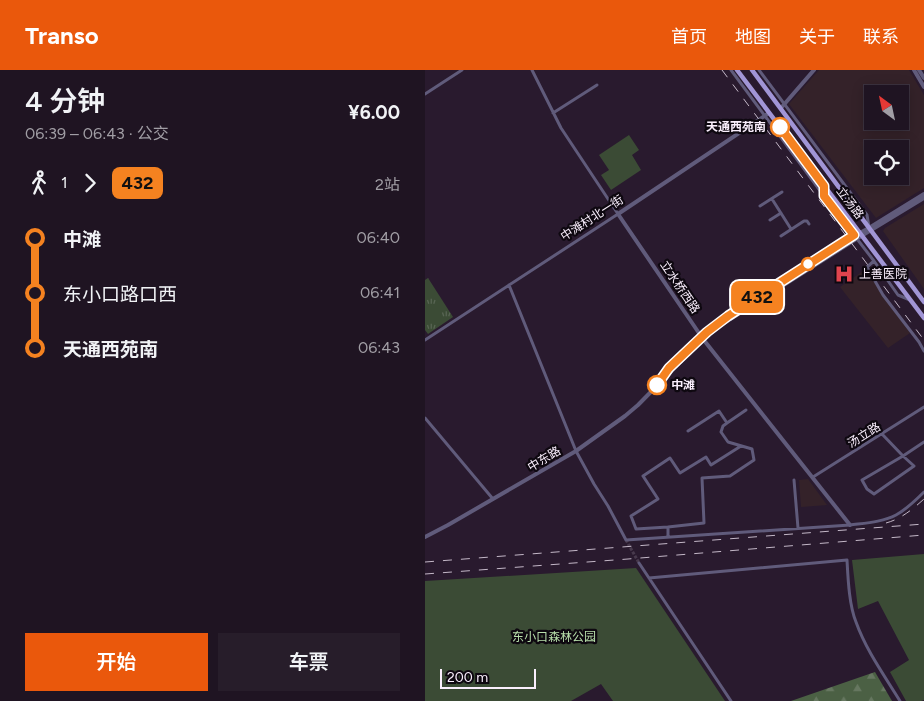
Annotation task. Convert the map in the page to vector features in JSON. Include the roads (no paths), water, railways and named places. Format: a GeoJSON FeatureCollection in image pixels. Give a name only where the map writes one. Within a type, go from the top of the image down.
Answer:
{"type":"FeatureCollection","features":[{"type":"Feature","properties":{"kind":"main road","name":"立汤路"},"geometry":{"type":"LineString","coordinates":[[752,70],[777,103],[783,104],[870,229],[924,302]]}},
{"type":"Feature","properties":{"kind":"main road","name":"立汤路"},"geometry":{"type":"LineString","coordinates":[[737,72],[767,115],[824,186],[924,318]]}},
{"type":"Feature","properties":{"kind":"main road"},"geometry":{"type":"LineString","coordinates":[[824,186],[824,196]]}},
{"type":"Feature","properties":{"kind":"street"},"geometry":{"type":"LineString","coordinates":[[425,94],[463,70]]}},
{"type":"Feature","properties":{"kind":"street","name":"立水桥西路"},"geometry":{"type":"LineString","coordinates":[[532,70],[561,128],[702,338],[850,525]]}},
{"type":"Feature","properties":{"kind":"street","name":"立汤路"},"geometry":{"type":"LineString","coordinates":[[731,70],[737,72]]}},
{"type":"Feature","properties":{"kind":"street","name":"立汤路"},"geometry":{"type":"LineString","coordinates":[[759,70],[783,104]]}},
{"type":"Feature","properties":{"kind":"street"},"geometry":{"type":"LineString","coordinates":[[783,104],[813,70]]}},
{"type":"Feature","properties":{"kind":"street"},"geometry":{"type":"LineString","coordinates":[[914,70],[924,87]]}},
{"type":"Feature","properties":{"kind":"street"},"geometry":{"type":"LineString","coordinates":[[919,70],[924,78]]}},
{"type":"Feature","properties":{"kind":"street"},"geometry":{"type":"LineString","coordinates":[[553,113],[597,85]]}},
{"type":"Feature","properties":{"kind":"street","name":"立汤路"},"geometry":{"type":"LineString","coordinates":[[767,115],[824,196],[898,295],[911,300]]}},
{"type":"Feature","properties":{"kind":"street","name":"中滩村北一街"},"geometry":{"type":"LineString","coordinates":[[425,340],[767,115]]}},
{"type":"Feature","properties":{"kind":"street"},"geometry":{"type":"LineString","coordinates":[[761,206],[782,192]]}},
{"type":"Feature","properties":{"kind":"street","name":"中东路"},"geometry":{"type":"LineString","coordinates":[[870,229],[924,194]]}},
{"type":"Feature","properties":{"kind":"street","name":"中东路"},"geometry":{"type":"LineString","coordinates":[[425,537],[576,451],[638,405],[665,379],[702,338],[855,237],[924,198]]}},
{"type":"Feature","properties":{"kind":"street"},"geometry":{"type":"LineString","coordinates":[[772,199],[791,229]]}},
{"type":"Feature","properties":{"kind":"street"},"geometry":{"type":"LineString","coordinates":[[770,220],[781,213]]}},
{"type":"Feature","properties":{"kind":"street"},"geometry":{"type":"LineString","coordinates":[[781,236],[804,221],[807,221],[809,224]]}},
{"type":"Feature","properties":{"kind":"street"},"geometry":{"type":"LineString","coordinates":[[873,261],[867,266],[883,295],[924,351]]}},
{"type":"Feature","properties":{"kind":"street"},"geometry":{"type":"LineString","coordinates":[[509,285],[576,451],[626,540],[850,525],[878,521],[896,515],[913,503],[924,492]]}},
{"type":"Feature","properties":{"kind":"street","name":"汤立路"},"geometry":{"type":"LineString","coordinates":[[813,478],[924,407]]}},
{"type":"Feature","properties":{"kind":"street"},"geometry":{"type":"LineString","coordinates":[[741,446],[711,465],[705,457],[680,473],[670,458],[643,476],[658,499],[631,516],[636,530],[704,523],[701,478],[730,476],[754,460],[752,449],[728,442],[721,432],[723,426],[747,410]]}},
{"type":"Feature","properties":{"kind":"street"},"geometry":{"type":"LineString","coordinates":[[688,431],[719,411],[727,423]]}},
{"type":"Feature","properties":{"kind":"street"},"geometry":{"type":"LineString","coordinates":[[425,418],[493,499]]}},
{"type":"Feature","properties":{"kind":"street"},"geometry":{"type":"LineString","coordinates":[[882,434],[903,456],[914,466],[874,494],[867,489],[862,480],[903,456],[924,442]]}},
{"type":"Feature","properties":{"kind":"street"},"geometry":{"type":"LineString","coordinates":[[794,480],[798,528]]}},
{"type":"Feature","properties":{"kind":"street"},"geometry":{"type":"LineString","coordinates":[[668,527],[668,537]]}},
{"type":"Feature","properties":{"kind":"street"},"geometry":{"type":"LineString","coordinates":[[649,578],[847,560],[851,602],[855,620],[867,648],[899,701]]}},
{"type":"Feature","properties":{"kind":"street"},"geometry":{"type":"LineString","coordinates":[[639,563],[731,701]]}},
{"type":"Feature","properties":{"kind":"tunnel"},"geometry":{"type":"LineString","coordinates":[[626,540],[639,563]]}},
{"type":"Feature","properties":{"kind":"railway"},"geometry":{"type":"LineString","coordinates":[[722,70],[924,340]]}},
{"type":"Feature","properties":{"kind":"railway"},"geometry":{"type":"LineString","coordinates":[[886,523],[902,516],[924,499]]}},
{"type":"Feature","properties":{"kind":"railway"},"geometry":{"type":"LineString","coordinates":[[425,562],[924,524]]}},
{"type":"Feature","properties":{"kind":"railway"},"geometry":{"type":"LineString","coordinates":[[425,574],[924,535]]}},
{"type":"Feature","properties":{"kind":"place","name":"天通西苑南"},"geometry":{"type":"Point","coordinates":[780,127]}},
{"type":"Feature","properties":{"kind":"place","name":"上善医院"},"geometry":{"type":"Point","coordinates":[844,274]}},
{"type":"Feature","properties":{"kind":"place","name":"中滩"},"geometry":{"type":"Point","coordinates":[657,385]}},
{"type":"Feature","properties":{"kind":"park label","name":"东小口森林公园"},"geometry":{"type":"Point","coordinates":[554,637]}}]}
